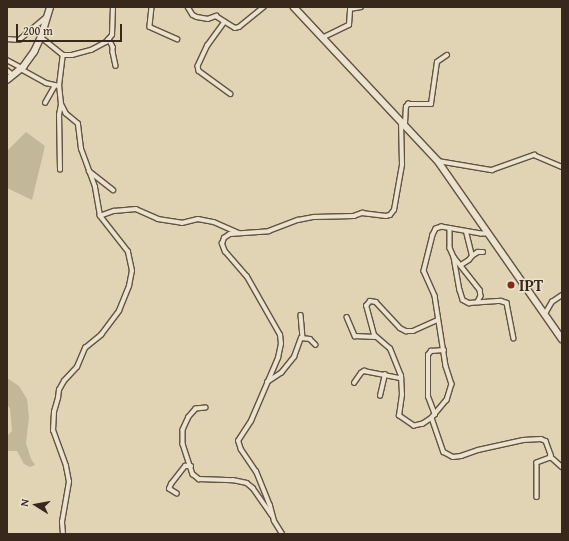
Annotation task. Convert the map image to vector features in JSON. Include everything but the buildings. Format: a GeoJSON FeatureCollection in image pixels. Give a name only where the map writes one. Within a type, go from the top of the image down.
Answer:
{"type":"FeatureCollection","features":[{"type":"Feature","properties":{"kind":"main road"},"geometry":{"type":"LineString","coordinates":[[7,80],[21,68],[34,52],[41,37],[50,7]]}},
{"type":"Feature","properties":{"kind":"main road"},"geometry":{"type":"LineString","coordinates":[[294,7],[438,160],[562,339]]}},
{"type":"Feature","properties":{"kind":"street"},"geometry":{"type":"LineString","coordinates":[[113,7],[113,26],[110,39],[113,46],[116,66]]}},
{"type":"Feature","properties":{"kind":"street"},"geometry":{"type":"LineString","coordinates":[[152,7],[150,27],[177,39]]}},
{"type":"Feature","properties":{"kind":"street"},"geometry":{"type":"LineString","coordinates":[[188,7],[193,15],[197,17],[208,19],[216,16],[233,28],[239,27],[264,7]]}},
{"type":"Feature","properties":{"kind":"street"},"geometry":{"type":"LineString","coordinates":[[322,38],[349,25],[350,9],[361,7]]}},
{"type":"Feature","properties":{"kind":"street"},"geometry":{"type":"LineString","coordinates":[[7,39],[19,40],[48,15]]}},
{"type":"Feature","properties":{"kind":"street"},"geometry":{"type":"LineString","coordinates":[[225,22],[208,45],[198,66],[199,71],[231,94]]}},
{"type":"Feature","properties":{"kind":"street"},"geometry":{"type":"LineString","coordinates":[[41,37],[63,55],[72,55],[90,50],[110,39]]}},
{"type":"Feature","properties":{"kind":"street"},"geometry":{"type":"LineString","coordinates":[[63,55],[57,86],[61,104],[66,114],[78,124],[81,149],[96,189],[100,216],[128,252],[132,267],[132,276],[119,311],[101,336],[85,348],[77,367],[58,390],[58,398],[54,412],[53,431],[66,466],[69,485],[62,522],[63,534]]}},
{"type":"Feature","properties":{"kind":"street"},"geometry":{"type":"LineString","coordinates":[[282,534],[273,516],[256,472],[241,450],[238,441],[251,421],[278,358],[281,338],[279,331],[247,277],[222,248],[224,238],[230,234],[269,231],[298,220],[314,217],[354,216],[362,213],[386,216],[390,215],[394,210],[402,165],[403,122],[406,107],[408,104],[431,104],[437,62],[447,55]]}},
{"type":"Feature","properties":{"kind":"street"},"geometry":{"type":"LineString","coordinates":[[7,60],[46,84],[57,86]]}},
{"type":"Feature","properties":{"kind":"street"},"geometry":{"type":"LineString","coordinates":[[7,70],[13,75]]}},
{"type":"Feature","properties":{"kind":"street"},"geometry":{"type":"LineString","coordinates":[[45,103],[57,86]]}},
{"type":"Feature","properties":{"kind":"street"},"geometry":{"type":"LineString","coordinates":[[60,170],[59,115],[61,104]]}},
{"type":"Feature","properties":{"kind":"street"},"geometry":{"type":"LineString","coordinates":[[438,160],[492,170],[510,165],[534,155],[562,167]]}},
{"type":"Feature","properties":{"kind":"street"},"geometry":{"type":"LineString","coordinates":[[88,170],[113,190]]}},
{"type":"Feature","properties":{"kind":"street"},"geometry":{"type":"LineString","coordinates":[[100,216],[114,211],[136,209],[158,219],[182,223],[198,219],[214,222],[239,233]]}},
{"type":"Feature","properties":{"kind":"street"},"geometry":{"type":"LineString","coordinates":[[438,320],[413,330],[404,331],[377,303],[370,301],[367,303],[366,309],[375,337],[391,351],[401,378],[402,392],[399,416],[414,426],[423,424],[433,416],[447,400],[452,388],[438,320],[434,292],[424,267],[435,231],[440,227],[466,232],[489,234]]}},
{"type":"Feature","properties":{"kind":"street"},"geometry":{"type":"LineString","coordinates":[[450,228],[450,246],[454,257],[458,283],[463,300],[467,302],[508,303],[514,338]]}},
{"type":"Feature","properties":{"kind":"street"},"geometry":{"type":"LineString","coordinates":[[466,232],[472,256]]}},
{"type":"Feature","properties":{"kind":"street"},"geometry":{"type":"LineString","coordinates":[[461,265],[478,252],[483,252]]}},
{"type":"Feature","properties":{"kind":"street"},"geometry":{"type":"LineString","coordinates":[[454,257],[480,290],[481,297],[477,302]]}},
{"type":"Feature","properties":{"kind":"street"},"geometry":{"type":"LineString","coordinates":[[545,314],[552,302],[562,295]]}},
{"type":"Feature","properties":{"kind":"street"},"geometry":{"type":"LineString","coordinates":[[266,383],[281,373],[293,359],[301,339],[303,338],[301,315]]}},
{"type":"Feature","properties":{"kind":"street"},"geometry":{"type":"LineString","coordinates":[[347,317],[355,336],[375,337]]}},
{"type":"Feature","properties":{"kind":"street"},"geometry":{"type":"LineString","coordinates":[[303,338],[310,339],[316,345]]}},
{"type":"Feature","properties":{"kind":"street"},"geometry":{"type":"LineString","coordinates":[[444,350],[431,351],[428,354],[428,397],[443,449],[450,456],[461,456],[502,444],[541,438],[547,442],[551,457],[562,467]]}},
{"type":"Feature","properties":{"kind":"street"},"geometry":{"type":"LineString","coordinates":[[354,383],[363,371],[401,378]]}},
{"type":"Feature","properties":{"kind":"street"},"geometry":{"type":"LineString","coordinates":[[380,396],[385,375]]}},
{"type":"Feature","properties":{"kind":"street"},"geometry":{"type":"LineString","coordinates":[[206,408],[196,409],[184,425],[182,441],[193,474],[200,479],[233,480],[249,484],[273,516]]}},
{"type":"Feature","properties":{"kind":"street"},"geometry":{"type":"LineString","coordinates":[[537,496],[537,463],[551,457]]}},
{"type":"Feature","properties":{"kind":"street"},"geometry":{"type":"LineString","coordinates":[[177,494],[169,490],[171,484],[185,466],[191,466]]}},
{"type":"Feature","properties":{"kind":"shaded area"},"geometry":{"type":"Polygon","coordinates":[[[26,132],[45,146],[32,200],[7,188],[7,151],[26,132]]]}},
{"type":"Feature","properties":{"kind":"shaded area"},"geometry":{"type":"Polygon","coordinates":[[[7,378],[19,386],[27,399],[29,417],[26,443],[31,459],[35,465],[30,467],[24,464],[17,451],[7,451],[7,436],[12,431],[10,409],[7,404],[7,378]]]}},
{"type":"Feature","properties":{"kind":"place","name":"IPT"},"geometry":{"type":"Point","coordinates":[511,285]}}]}
